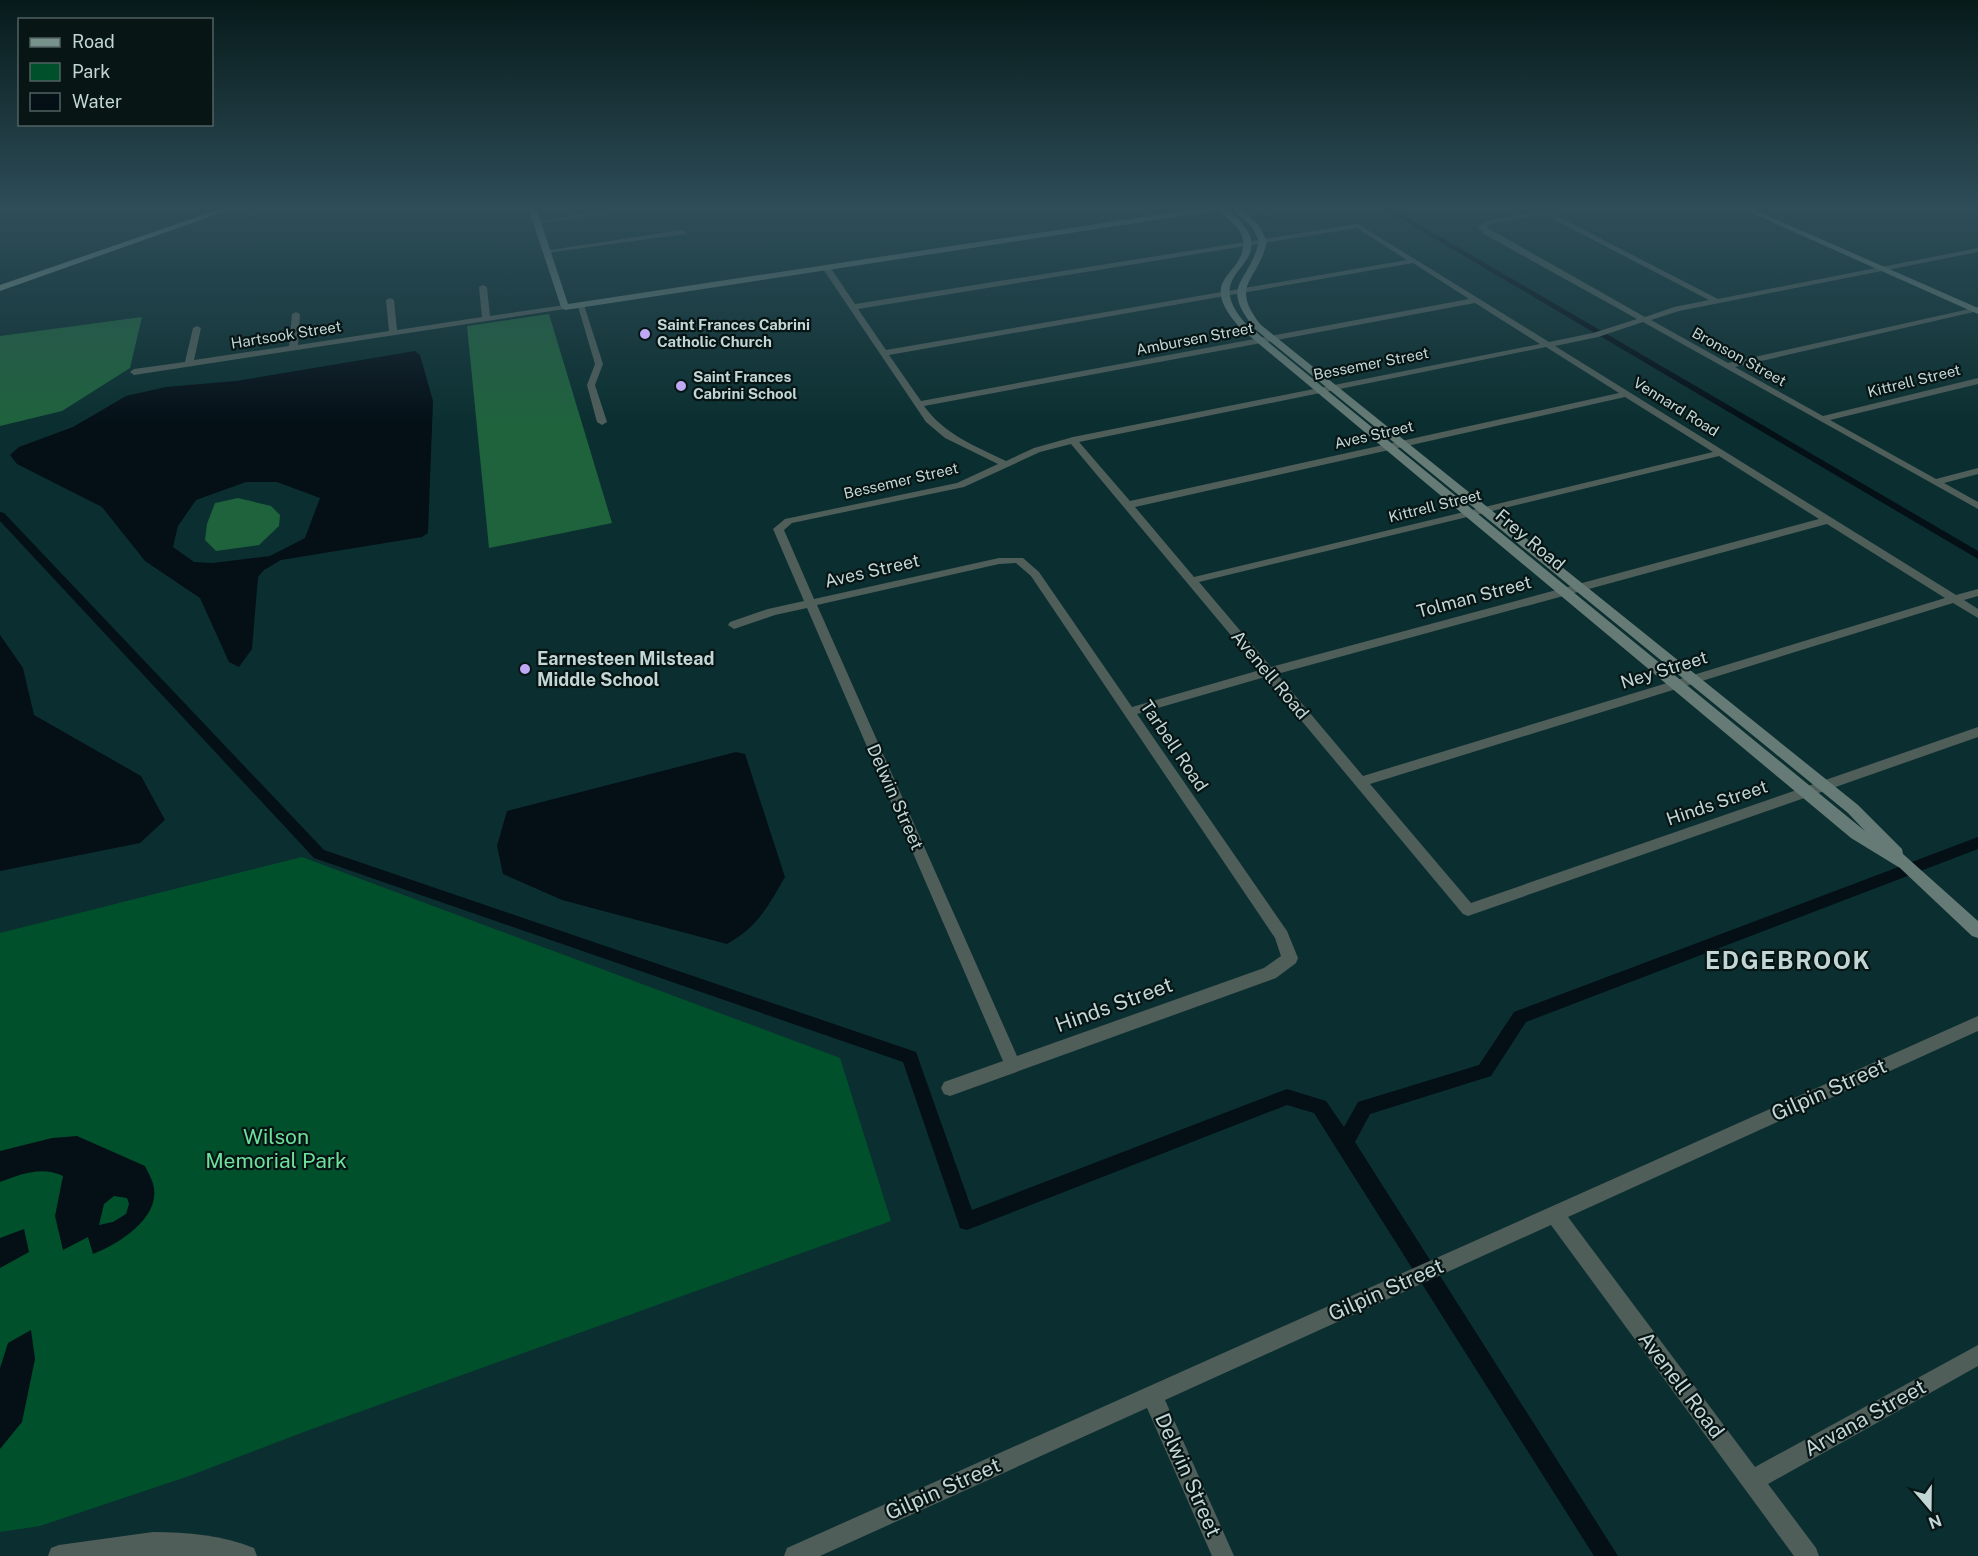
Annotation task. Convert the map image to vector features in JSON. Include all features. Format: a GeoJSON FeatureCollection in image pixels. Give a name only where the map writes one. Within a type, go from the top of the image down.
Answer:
{"type":"FeatureCollection","features":[{"type":"Feature","properties":{"kind":"main road"},"geometry":{"type":"LineString","coordinates":[[0,288],[23,280]]}},
{"type":"Feature","properties":{"kind":"street"},"geometry":{"type":"LineString","coordinates":[[556,280],[565,307]]}},
{"type":"Feature","properties":{"kind":"street","name":"Hartsook Street"},"geometry":{"type":"LineString","coordinates":[[134,372],[754,280]]}},
{"type":"Feature","properties":{"kind":"street"},"geometry":{"type":"LineString","coordinates":[[834,280],[929,420],[948,436],[1007,465]]}},
{"type":"Feature","properties":{"kind":"street"},"geometry":{"type":"LineString","coordinates":[[853,308],[1028,280]]}},
{"type":"Feature","properties":{"kind":"street"},"geometry":{"type":"LineString","coordinates":[[1226,294],[1230,280]]}},
{"type":"Feature","properties":{"kind":"street"},"geometry":{"type":"LineString","coordinates":[[1242,291],[1244,280]]}},
{"type":"Feature","properties":{"kind":"street"},"geometry":{"type":"LineString","coordinates":[[884,353],[1307,280]]}},
{"type":"Feature","properties":{"kind":"street","name":"Vennard Road"},"geometry":{"type":"LineString","coordinates":[[1444,280],[1978,614]]}},
{"type":"Feature","properties":{"kind":"street","name":"Bronson Street"},"geometry":{"type":"LineString","coordinates":[[1571,280],[1978,506]]}},
{"type":"Feature","properties":{"kind":"street"},"geometry":{"type":"LineString","coordinates":[[1676,280],[1718,301]]}},
{"type":"Feature","properties":{"kind":"street","name":"Bessemer Street"},"geometry":{"type":"LineString","coordinates":[[778,529],[789,521],[960,485],[1037,450],[1073,440],[1610,332],[1677,309],[1828,280]]}},
{"type":"Feature","properties":{"kind":"street"},"geometry":{"type":"LineString","coordinates":[[1907,280],[1977,310]]}},
{"type":"Feature","properties":{"kind":"street"},"geometry":{"type":"LineString","coordinates":[[483,287],[486,319]]}},
{"type":"Feature","properties":{"kind":"street","name":"Frey Road"},"geometry":{"type":"LineString","coordinates":[[1242,291],[1241,299],[1245,311],[1258,327],[1854,809],[1888,842],[1906,864]]}},
{"type":"Feature","properties":{"kind":"street","name":"Frey Road"},"geometry":{"type":"LineString","coordinates":[[1226,294],[1225,299],[1230,311],[1259,341],[1857,834],[1906,864],[1922,877],[1978,931]]}},
{"type":"Feature","properties":{"kind":"street"},"geometry":{"type":"LineString","coordinates":[[390,300],[393,333]]}},
{"type":"Feature","properties":{"kind":"street","name":"Ambursen Street"},"geometry":{"type":"LineString","coordinates":[[918,404],[1477,300]]}},
{"type":"Feature","properties":{"kind":"street"},"geometry":{"type":"LineString","coordinates":[[580,305],[599,364],[591,385],[602,422]]}},
{"type":"Feature","properties":{"kind":"street"},"geometry":{"type":"LineString","coordinates":[[1726,366],[1977,310]]}},
{"type":"Feature","properties":{"kind":"street"},"geometry":{"type":"LineString","coordinates":[[293,348],[296,314]]}},
{"type":"Feature","properties":{"kind":"street"},"geometry":{"type":"LineString","coordinates":[[189,363],[197,328]]}},
{"type":"Feature","properties":{"kind":"street","name":"Kittrell Street"},"geometry":{"type":"LineString","coordinates":[[1822,419],[1978,381]]}},
{"type":"Feature","properties":{"kind":"street","name":"Aves Street"},"geometry":{"type":"LineString","coordinates":[[1128,505],[1628,394]]}},
{"type":"Feature","properties":{"kind":"street","name":"Avenell Road"},"geometry":{"type":"LineString","coordinates":[[1073,440],[1468,910]]}},
{"type":"Feature","properties":{"kind":"street","name":"Kittrell Street"},"geometry":{"type":"LineString","coordinates":[[1191,581],[1721,453]]}},
{"type":"Feature","properties":{"kind":"street"},"geometry":{"type":"LineString","coordinates":[[1935,482],[1978,471]]}},
{"type":"Feature","properties":{"kind":"street","name":"Tolman Street"},"geometry":{"type":"LineString","coordinates":[[1129,712],[1268,672],[1829,520]]}},
{"type":"Feature","properties":{"kind":"street","name":"Delwin Street"},"geometry":{"type":"LineString","coordinates":[[778,529],[1013,1066]]}},
{"type":"Feature","properties":{"kind":"street","name":"Aves Street"},"geometry":{"type":"LineString","coordinates":[[734,625],[772,612],[999,561],[1019,560]]}},
{"type":"Feature","properties":{"kind":"street","name":"Tarbell Road"},"geometry":{"type":"LineString","coordinates":[[1019,560],[1035,574],[1282,936],[1290,958]]}},
{"type":"Feature","properties":{"kind":"street","name":"Ney Street"},"geometry":{"type":"LineString","coordinates":[[1361,782],[1978,592]]}},
{"type":"Feature","properties":{"kind":"street","name":"Hinds Street"},"geometry":{"type":"LineString","coordinates":[[1468,910],[1978,732]]}},
{"type":"Feature","properties":{"kind":"street","name":"Hinds Street"},"geometry":{"type":"LineString","coordinates":[[950,1088],[1270,973],[1290,958]]}},
{"type":"Feature","properties":{"kind":"street","name":"Gilpin Street"},"geometry":{"type":"LineString","coordinates":[[795,1556],[1978,1023]]}},
{"type":"Feature","properties":{"kind":"street","name":"Avenell Road"},"geometry":{"type":"LineString","coordinates":[[1554,1214],[1808,1556]]}},
{"type":"Feature","properties":{"kind":"street","name":"Arvana Street"},"geometry":{"type":"LineString","coordinates":[[1752,1481],[1978,1355]]}},
{"type":"Feature","properties":{"kind":"street","name":"Delwin Street"},"geometry":{"type":"LineString","coordinates":[[1152,1395],[1223,1556]]}},
{"type":"Feature","properties":{"kind":"street"},"geometry":{"type":"LineString","coordinates":[[59,1556],[123,1546],[171,1544],[224,1547],[246,1556]]}},
{"type":"Feature","properties":{"kind":"green space"},"geometry":{"type":"Polygon","coordinates":[[[549,314],[612,523],[489,548],[467,326],[549,314]]]}},
{"type":"Feature","properties":{"kind":"green space"},"geometry":{"type":"Polygon","coordinates":[[[142,317],[130,368],[62,411],[0,426],[0,336],[142,317]]]}},
{"type":"Feature","properties":{"kind":"green space"},"geometry":{"type":"Polygon","coordinates":[[[238,498],[271,506],[280,515],[279,526],[259,545],[216,551],[205,540],[207,524],[215,503],[238,498]]]}},
{"type":"Feature","properties":{"kind":"green space","name":"Wilson Memorial Park"},"geometry":{"type":"Polygon","coordinates":[[[302,857],[840,1058],[891,1221],[309,1430],[189,1476],[40,1526],[0,1532],[0,933],[302,857]]]}},
{"type":"Feature","properties":{"kind":"water"},"geometry":{"type":"Polygon","coordinates":[[[415,351],[420,355],[433,401],[428,533],[422,537],[281,560],[264,570],[258,577],[252,649],[239,667],[229,662],[200,598],[145,561],[102,507],[17,464],[10,455],[19,447],[73,427],[126,396],[166,387],[236,381],[415,351]],[[246,482],[196,500],[178,526],[173,547],[194,562],[212,563],[270,556],[305,538],[320,498],[277,482],[246,482]]]}},
{"type":"Feature","properties":{"kind":"water"},"geometry":{"type":"Polygon","coordinates":[[[0,635],[23,668],[34,715],[141,776],[165,820],[140,843],[0,871],[0,635]]]}},
{"type":"Feature","properties":{"kind":"water"},"geometry":{"type":"Polygon","coordinates":[[[736,752],[745,754],[785,877],[754,923],[727,944],[562,900],[503,874],[497,846],[507,811],[736,752]]]}},
{"type":"Feature","properties":{"kind":"water"},"geometry":{"type":"Polygon","coordinates":[[[77,1136],[145,1166],[153,1182],[154,1199],[143,1220],[124,1237],[103,1250],[93,1254],[88,1237],[63,1250],[55,1216],[63,1176],[39,1171],[0,1182],[0,1151],[52,1138],[77,1136]],[[114,1196],[104,1204],[99,1225],[113,1222],[126,1214],[129,1204],[127,1198],[114,1196]]]}},
{"type":"Feature","properties":{"kind":"water"},"geometry":{"type":"Polygon","coordinates":[[[24,1229],[29,1252],[0,1268],[0,1238],[24,1229]]]}},
{"type":"Feature","properties":{"kind":"water"},"geometry":{"type":"Polygon","coordinates":[[[31,1330],[35,1359],[22,1422],[0,1449],[0,1368],[8,1343],[31,1330]]]}},
{"type":"Feature","properties":{"kind":"waterway"},"geometry":{"type":"LineString","coordinates":[[1508,280],[1978,556]]}},
{"type":"Feature","properties":{"kind":"waterway"},"geometry":{"type":"LineString","coordinates":[[0,515],[319,854],[910,1057],[967,1221],[1287,1097],[1320,1107],[1345,1143]]}},
{"type":"Feature","properties":{"kind":"waterway"},"geometry":{"type":"LineString","coordinates":[[1345,1143],[1364,1108],[1485,1071],[1520,1017],[1978,843]]}},
{"type":"Feature","properties":{"kind":"waterway"},"geometry":{"type":"LineString","coordinates":[[1345,1143],[1607,1556]]}},
{"type":"Feature","properties":{"kind":"place","name":"Saint Frances Cabrini Catholic Church"},"geometry":{"type":"Point","coordinates":[645,334]}},
{"type":"Feature","properties":{"kind":"place","name":"Saint Frances Cabrini School"},"geometry":{"type":"Point","coordinates":[681,386]}},
{"type":"Feature","properties":{"kind":"place","name":"Earnesteen Milstead Middle School"},"geometry":{"type":"Point","coordinates":[525,669]}},
{"type":"Feature","properties":{"kind":"district","name":"EDGEBROOK"},"geometry":{"type":"Point","coordinates":[1788,961]}}]}
